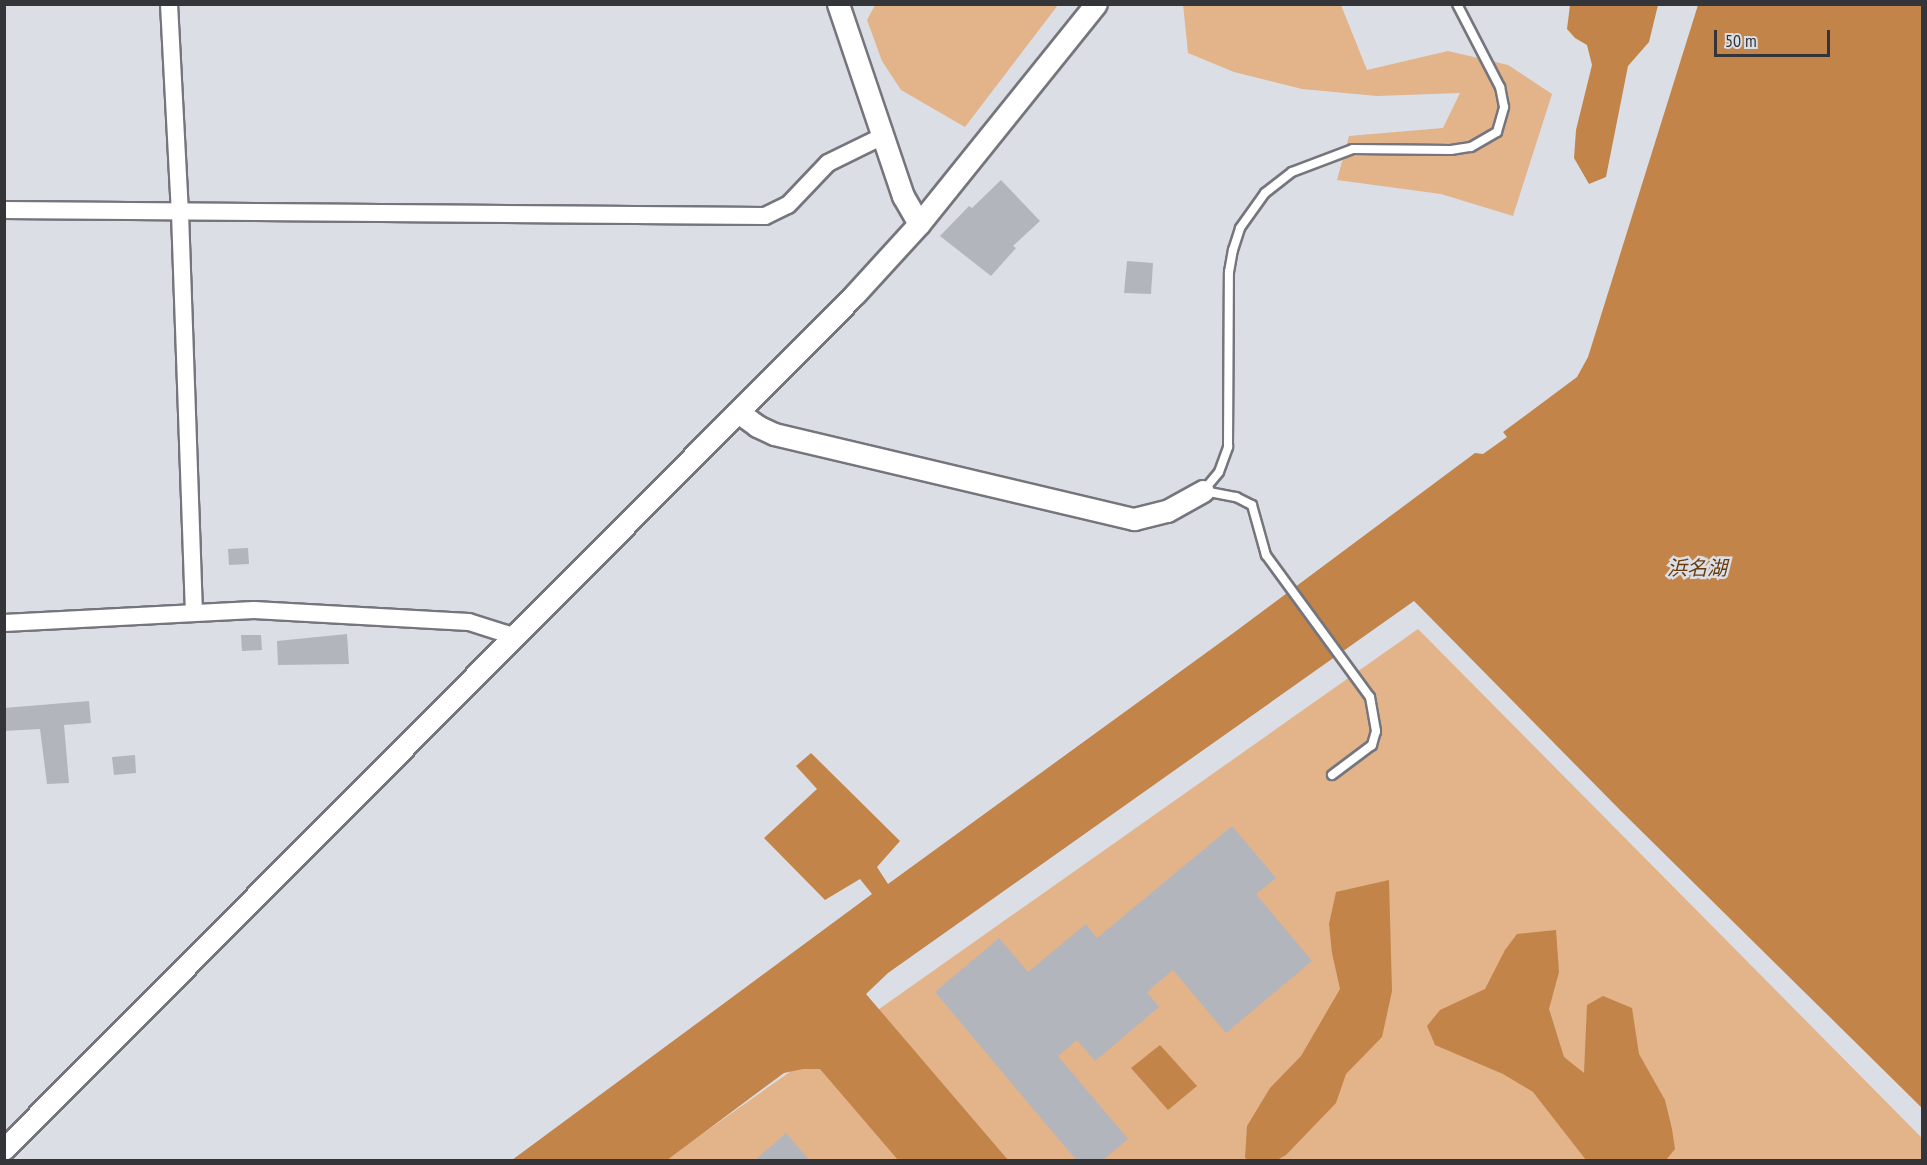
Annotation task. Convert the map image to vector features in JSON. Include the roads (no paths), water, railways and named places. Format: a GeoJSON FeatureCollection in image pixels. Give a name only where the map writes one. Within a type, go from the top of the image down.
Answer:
{"type":"FeatureCollection","features":[{"type":"Feature","properties":{"kind":"street"},"geometry":{"type":"LineString","coordinates":[[169,4],[180,213],[194,613]]}},
{"type":"Feature","properties":{"kind":"street"},"geometry":{"type":"LineString","coordinates":[[837,4],[903,196],[920,224]]}},
{"type":"Feature","properties":{"kind":"street"},"geometry":{"type":"LineString","coordinates":[[9,1139],[516,637],[855,294],[920,224],[1096,4]]}},
{"type":"Feature","properties":{"kind":"street"},"geometry":{"type":"LineString","coordinates":[[4,210],[765,216],[788,205],[828,163],[883,136]]}},
{"type":"Feature","properties":{"kind":"street"},"geometry":{"type":"LineString","coordinates":[[738,412],[757,426],[774,434],[1134,519],[1167,511],[1203,491]]}},
{"type":"Feature","properties":{"kind":"street"},"geometry":{"type":"LineString","coordinates":[[4,623],[254,610],[458,621],[516,637]]}},
{"type":"Feature","properties":{"kind":"lane"},"geometry":{"type":"LineString","coordinates":[[1332,775],[1371,745],[1376,732],[1370,697],[1266,555],[1259,537],[1258,520],[1252,505],[1236,497],[1203,491],[1219,472],[1228,447],[1229,272],[1240,228],[1265,193],[1292,172],[1353,149],[1451,150],[1471,147],[1497,132],[1504,107],[1500,87],[1457,4]]}},
{"type":"Feature","properties":{"kind":"water"},"geometry":{"type":"Polygon","coordinates":[[[1570,5],[1658,5],[1649,42],[1628,66],[1606,177],[1589,184],[1574,158],[1576,130],[1592,65],[1587,45],[1575,38],[1567,29],[1570,5]]]}},
{"type":"Feature","properties":{"kind":"water","name":"浜名湖"},"geometry":{"type":"Polygon","coordinates":[[[1698,5],[1922,5],[1922,1108],[1621,811],[1414,601],[888,973],[866,994],[1008,1160],[898,1160],[820,1069],[803,1069],[784,1073],[667,1160],[512,1160],[872,894],[860,879],[825,900],[764,838],[817,789],[796,766],[811,753],[900,841],[877,867],[888,884],[1232,634],[1475,453],[1483,454],[1507,437],[1503,432],[1577,377],[1588,357],[1698,5]]]}},
{"type":"Feature","properties":{"kind":"water"},"geometry":{"type":"Polygon","coordinates":[[[1389,880],[1392,991],[1382,1037],[1346,1074],[1336,1103],[1286,1155],[1277,1160],[1245,1158],[1247,1126],[1270,1088],[1301,1056],[1340,989],[1332,953],[1329,924],[1336,892],[1389,880]]]}},
{"type":"Feature","properties":{"kind":"water"},"geometry":{"type":"Polygon","coordinates":[[[1556,930],[1559,972],[1549,1009],[1564,1057],[1584,1073],[1587,1005],[1603,996],[1632,1008],[1639,1054],[1665,1100],[1672,1129],[1675,1149],[1666,1160],[1586,1160],[1533,1092],[1503,1074],[1435,1045],[1427,1026],[1440,1010],[1485,989],[1505,950],[1517,934],[1556,930]]]}},
{"type":"Feature","properties":{"kind":"water"},"geometry":{"type":"Polygon","coordinates":[[[1160,1045],[1197,1086],[1168,1110],[1131,1068],[1160,1045]]]}}]}
